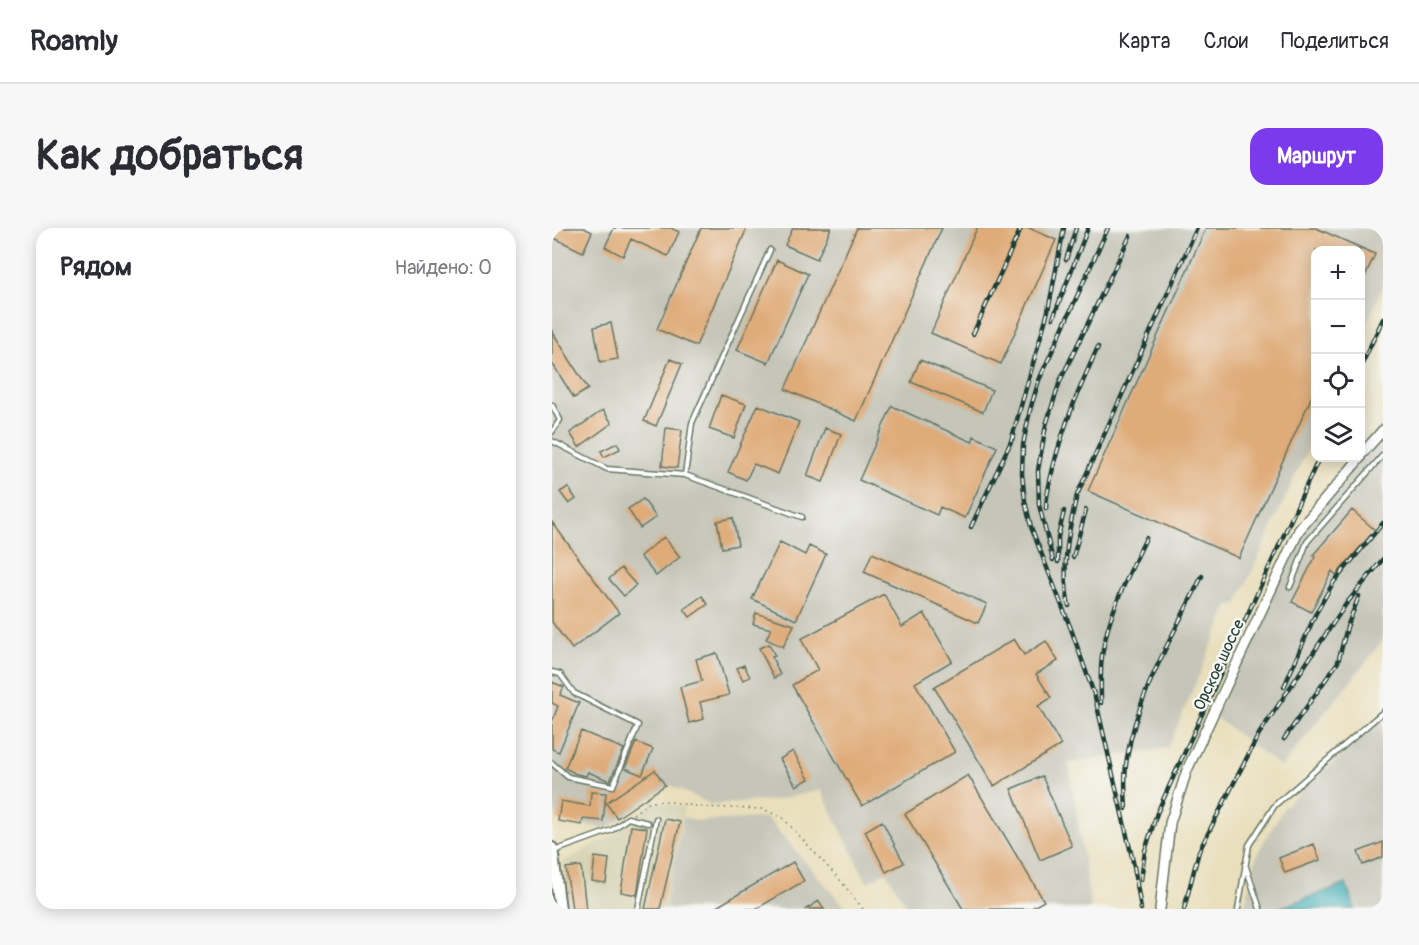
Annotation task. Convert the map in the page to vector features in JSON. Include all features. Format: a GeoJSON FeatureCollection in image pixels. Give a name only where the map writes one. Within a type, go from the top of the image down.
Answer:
{"type":"FeatureCollection","features":[{"type":"Feature","properties":{"kind":"main road"},"geometry":{"type":"LineString","coordinates":[[552,850],[560,909]]}},
{"type":"Feature","properties":{"kind":"street","name":"Орское шоссе"},"geometry":{"type":"LineString","coordinates":[[1365,451],[1383,430]]}},
{"type":"Feature","properties":{"kind":"street","name":"Орское шоссе"},"geometry":{"type":"LineString","coordinates":[[1160,909],[1170,823],[1187,770],[1299,530],[1356,462]]}},
{"type":"Feature","properties":{"kind":"lane"},"geometry":{"type":"LineString","coordinates":[[685,475],[692,423],[770,250]]}},
{"type":"Feature","properties":{"kind":"lane"},"geometry":{"type":"LineString","coordinates":[[552,405],[560,420],[552,432]]}},
{"type":"Feature","properties":{"kind":"lane"},"geometry":{"type":"LineString","coordinates":[[552,441],[607,469],[685,475],[802,517]]}},
{"type":"Feature","properties":{"kind":"lane"},"geometry":{"type":"LineString","coordinates":[[1290,587],[1307,542],[1383,454]]}},
{"type":"Feature","properties":{"kind":"lane"},"geometry":{"type":"LineString","coordinates":[[552,672],[560,674],[574,693],[638,725],[613,786],[568,777],[552,763]]}},
{"type":"Feature","properties":{"kind":"lane"},"geometry":{"type":"LineString","coordinates":[[1238,909],[1249,845],[1275,805],[1382,715]]}},
{"type":"Feature","properties":{"kind":"lane"},"geometry":{"type":"LineString","coordinates":[[552,850],[612,830],[628,818],[648,823]]}},
{"type":"Feature","properties":{"kind":"lane"},"geometry":{"type":"LineString","coordinates":[[638,909],[656,819]]}},
{"type":"Feature","properties":{"kind":"lane"},"geometry":{"type":"LineString","coordinates":[[1245,863],[1260,909]]}},
{"type":"Feature","properties":{"kind":"path"},"geometry":{"type":"LineString","coordinates":[[628,818],[650,802],[700,807],[763,809],[783,818],[840,880],[863,909]]}},
{"type":"Feature","properties":{"kind":"shaded area"},"geometry":{"type":"Polygon","coordinates":[[[552,228],[1383,228],[1383,287],[1365,326],[1365,246],[1311,246],[1311,442],[1237,604],[1229,605],[1168,748],[1069,763],[1091,909],[909,909],[886,872],[867,882],[821,790],[776,800],[710,804],[670,785],[607,828],[558,821],[552,797],[552,228]]]}},
{"type":"Feature","properties":{"kind":"shaded area"},"geometry":{"type":"Polygon","coordinates":[[[1383,435],[1383,641],[1281,767],[1215,717],[1298,536],[1360,462],[1365,462],[1365,456],[1383,435]]]}},
{"type":"Feature","properties":{"kind":"shaded area"},"geometry":{"type":"Polygon","coordinates":[[[1383,718],[1383,909],[1244,909],[1257,854],[1285,806],[1383,718]]]}},
{"type":"Feature","properties":{"kind":"shaded area"},"geometry":{"type":"Polygon","coordinates":[[[653,802],[684,807],[665,909],[564,909],[564,861],[613,835],[653,802]]]}},
{"type":"Feature","properties":{"kind":"shaded area"},"geometry":{"type":"Polygon","coordinates":[[[683,817],[698,821],[767,818],[847,909],[665,909],[683,817]]]}},
{"type":"Feature","properties":{"kind":"water"},"geometry":{"type":"Polygon","coordinates":[[[1346,884],[1355,909],[1279,909],[1280,908],[1346,884]]]}},
{"type":"Feature","properties":{"kind":"building"},"geometry":{"type":"Polygon","coordinates":[[[555,228],[584,228],[592,232],[583,252],[552,237],[555,228]]]}},
{"type":"Feature","properties":{"kind":"building"},"geometry":{"type":"Polygon","coordinates":[[[614,228],[671,228],[679,232],[668,256],[631,239],[623,256],[605,247],[614,228]]]}},
{"type":"Feature","properties":{"kind":"building"},"geometry":{"type":"Polygon","coordinates":[[[701,228],[747,228],[696,346],[657,329],[701,228]]]}},
{"type":"Feature","properties":{"kind":"building"},"geometry":{"type":"Polygon","coordinates":[[[793,228],[831,228],[817,259],[785,245],[793,228]]]}},
{"type":"Feature","properties":{"kind":"building"},"geometry":{"type":"Polygon","coordinates":[[[857,228],[942,228],[856,421],[785,389],[857,228]]]}},
{"type":"Feature","properties":{"kind":"building"},"geometry":{"type":"Polygon","coordinates":[[[977,228],[1029,228],[1056,240],[1001,364],[931,333],[977,228]]]}},
{"type":"Feature","properties":{"kind":"building"},"geometry":{"type":"Polygon","coordinates":[[[1206,228],[1316,228],[1357,246],[1311,246],[1311,398],[1239,558],[1088,491],[1206,228]]]}},
{"type":"Feature","properties":{"kind":"building"},"geometry":{"type":"Polygon","coordinates":[[[1365,250],[1375,254],[1365,276],[1365,250]]]}},
{"type":"Feature","properties":{"kind":"building"},"geometry":{"type":"Polygon","coordinates":[[[777,260],[808,274],[768,363],[737,350],[777,260]]]}},
{"type":"Feature","properties":{"kind":"building"},"geometry":{"type":"Polygon","coordinates":[[[611,323],[618,359],[600,362],[594,327],[611,323]]]}},
{"type":"Feature","properties":{"kind":"building"},"geometry":{"type":"Polygon","coordinates":[[[552,331],[588,389],[574,398],[552,363],[552,331]]]}},
{"type":"Feature","properties":{"kind":"building"},"geometry":{"type":"Polygon","coordinates":[[[670,359],[682,364],[656,426],[644,421],[670,359]]]}},
{"type":"Feature","properties":{"kind":"building"},"geometry":{"type":"Polygon","coordinates":[[[920,360],[992,390],[983,412],[911,382],[920,360]]]}},
{"type":"Feature","properties":{"kind":"building"},"geometry":{"type":"Polygon","coordinates":[[[721,395],[746,404],[734,438],[709,429],[721,395]]]}},
{"type":"Feature","properties":{"kind":"building"},"geometry":{"type":"Polygon","coordinates":[[[758,405],[799,422],[778,474],[754,464],[746,480],[728,472],[758,405]]]}},
{"type":"Feature","properties":{"kind":"building"},"geometry":{"type":"Polygon","coordinates":[[[892,406],[972,442],[974,436],[997,447],[965,518],[940,507],[937,515],[859,480],[892,406]]]}},
{"type":"Feature","properties":{"kind":"building"},"geometry":{"type":"Polygon","coordinates":[[[603,410],[612,423],[579,447],[570,433],[603,410]]]}},
{"type":"Feature","properties":{"kind":"building"},"geometry":{"type":"Polygon","coordinates":[[[666,428],[682,430],[677,468],[662,466],[666,428]]]}},
{"type":"Feature","properties":{"kind":"building"},"geometry":{"type":"Polygon","coordinates":[[[825,428],[841,434],[823,482],[807,476],[825,428]]]}},
{"type":"Feature","properties":{"kind":"building"},"geometry":{"type":"Polygon","coordinates":[[[617,443],[620,449],[604,457],[601,451],[617,443]]]}},
{"type":"Feature","properties":{"kind":"building"},"geometry":{"type":"Polygon","coordinates":[[[568,487],[576,499],[569,504],[560,492],[568,487]]]}},
{"type":"Feature","properties":{"kind":"building"},"geometry":{"type":"Polygon","coordinates":[[[643,499],[656,517],[640,528],[628,509],[643,499]]]}},
{"type":"Feature","properties":{"kind":"building"},"geometry":{"type":"Polygon","coordinates":[[[1352,510],[1375,530],[1336,575],[1332,571],[1311,612],[1292,602],[1315,557],[1313,555],[1352,510]]]}},
{"type":"Feature","properties":{"kind":"building"},"geometry":{"type":"Polygon","coordinates":[[[733,518],[738,545],[722,548],[717,521],[733,518]]]}},
{"type":"Feature","properties":{"kind":"building"},"geometry":{"type":"Polygon","coordinates":[[[552,522],[619,613],[572,649],[552,622],[552,522]]]}},
{"type":"Feature","properties":{"kind":"building"},"geometry":{"type":"Polygon","coordinates":[[[664,537],[680,557],[656,576],[640,556],[664,537]]]}},
{"type":"Feature","properties":{"kind":"building"},"geometry":{"type":"Polygon","coordinates":[[[780,542],[805,555],[809,546],[826,554],[796,620],[752,599],[780,542]]]}},
{"type":"Feature","properties":{"kind":"building"},"geometry":{"type":"Polygon","coordinates":[[[872,553],[987,604],[978,623],[864,572],[872,553]]]}},
{"type":"Feature","properties":{"kind":"building"},"geometry":{"type":"Polygon","coordinates":[[[621,568],[636,585],[624,596],[609,579],[621,568]]]}},
{"type":"Feature","properties":{"kind":"building"},"geometry":{"type":"Polygon","coordinates":[[[884,594],[902,627],[924,613],[952,661],[915,683],[955,752],[862,806],[792,685],[818,670],[801,639],[884,594]]]}},
{"type":"Feature","properties":{"kind":"building"},"geometry":{"type":"Polygon","coordinates":[[[702,596],[708,604],[690,617],[684,609],[702,596]]]}},
{"type":"Feature","properties":{"kind":"building"},"geometry":{"type":"Polygon","coordinates":[[[756,613],[794,625],[783,647],[766,639],[771,629],[753,624],[756,613]]]}},
{"type":"Feature","properties":{"kind":"building"},"geometry":{"type":"Polygon","coordinates":[[[1014,639],[1024,655],[1046,641],[1058,661],[1036,674],[1051,698],[1038,706],[1061,745],[994,786],[934,687],[1014,639]]]}},
{"type":"Feature","properties":{"kind":"building"},"geometry":{"type":"Polygon","coordinates":[[[769,644],[780,675],[774,678],[759,648],[769,644]]]}},
{"type":"Feature","properties":{"kind":"building"},"geometry":{"type":"Polygon","coordinates":[[[717,653],[729,695],[700,702],[704,719],[689,723],[680,687],[702,681],[696,659],[717,653]]]}},
{"type":"Feature","properties":{"kind":"building"},"geometry":{"type":"Polygon","coordinates":[[[744,665],[750,677],[743,680],[737,668],[744,665]]]}},
{"type":"Feature","properties":{"kind":"building"},"geometry":{"type":"Polygon","coordinates":[[[552,682],[564,687],[560,695],[579,703],[559,752],[552,749],[552,722],[558,706],[552,703],[552,682]]]}},
{"type":"Feature","properties":{"kind":"building"},"geometry":{"type":"Polygon","coordinates":[[[581,731],[624,749],[610,781],[588,772],[586,776],[576,774],[565,768],[581,731]]]}},
{"type":"Feature","properties":{"kind":"building"},"geometry":{"type":"Polygon","coordinates":[[[636,742],[653,749],[642,775],[625,768],[636,742]]]}},
{"type":"Feature","properties":{"kind":"building"},"geometry":{"type":"Polygon","coordinates":[[[793,751],[809,779],[796,786],[780,759],[793,751]]]}},
{"type":"Feature","properties":{"kind":"building"},"geometry":{"type":"Polygon","coordinates":[[[655,770],[665,785],[617,818],[606,803],[655,770]]]}},
{"type":"Feature","properties":{"kind":"building"},"geometry":{"type":"Polygon","coordinates":[[[968,775],[1044,901],[1030,909],[963,909],[905,814],[968,775]]]}},
{"type":"Feature","properties":{"kind":"building"},"geometry":{"type":"Polygon","coordinates":[[[1042,776],[1072,846],[1040,860],[1011,789],[1042,776]]]}},
{"type":"Feature","properties":{"kind":"building"},"geometry":{"type":"Polygon","coordinates":[[[591,792],[606,793],[603,821],[583,819],[582,825],[558,821],[561,801],[590,806],[591,792]]]}},
{"type":"Feature","properties":{"kind":"building"},"geometry":{"type":"Polygon","coordinates":[[[665,819],[680,822],[660,909],[645,909],[665,819]]]}},
{"type":"Feature","properties":{"kind":"building"},"geometry":{"type":"Polygon","coordinates":[[[882,821],[904,863],[886,872],[865,831],[882,821]]]}},
{"type":"Feature","properties":{"kind":"building"},"geometry":{"type":"Polygon","coordinates":[[[631,826],[647,828],[637,895],[621,892],[631,826]]]}},
{"type":"Feature","properties":{"kind":"building"},"geometry":{"type":"Polygon","coordinates":[[[1383,842],[1383,857],[1363,865],[1358,852],[1383,842]]]}},
{"type":"Feature","properties":{"kind":"building"},"geometry":{"type":"Polygon","coordinates":[[[1314,844],[1320,860],[1285,873],[1279,858],[1314,844]]]}},
{"type":"Feature","properties":{"kind":"building"},"geometry":{"type":"Polygon","coordinates":[[[595,857],[609,859],[606,883],[592,881],[595,857]]]}},
{"type":"Feature","properties":{"kind":"building"},"geometry":{"type":"Polygon","coordinates":[[[793,862],[804,881],[756,909],[713,909],[793,862]]]}},
{"type":"Feature","properties":{"kind":"building"},"geometry":{"type":"Polygon","coordinates":[[[581,866],[586,909],[572,909],[566,868],[581,866]]]}},
{"type":"Feature","properties":{"kind":"building"},"geometry":{"type":"Polygon","coordinates":[[[819,901],[824,909],[806,909],[819,901]]]}},
{"type":"Feature","properties":{"kind":"railway"},"geometry":{"type":"LineString","coordinates":[[973,334],[1021,228]]}},
{"type":"Feature","properties":{"kind":"railway"},"geometry":{"type":"LineString","coordinates":[[1011,441],[1048,311],[1064,228]]}},
{"type":"Feature","properties":{"kind":"railway"},"geometry":{"type":"LineString","coordinates":[[1066,260],[1076,228]]}},
{"type":"Feature","properties":{"kind":"railway"},"geometry":{"type":"LineString","coordinates":[[1053,318],[1088,228]]}},
{"type":"Feature","properties":{"kind":"railway"},"geometry":{"type":"LineString","coordinates":[[1108,228],[1039,380],[1023,445],[1022,474],[1031,527],[1095,697],[1134,866],[1141,909]]}},
{"type":"Feature","properties":{"kind":"railway"},"geometry":{"type":"LineString","coordinates":[[1069,606],[1066,578],[1067,550],[1077,495],[1197,228]]}},
{"type":"Feature","properties":{"kind":"railway"},"geometry":{"type":"LineString","coordinates":[[1053,560],[1039,505],[1038,470],[1046,425],[1060,381],[1130,236]]}},
{"type":"Feature","properties":{"kind":"railway"},"geometry":{"type":"LineString","coordinates":[[1365,357],[1383,319]]}},
{"type":"Feature","properties":{"kind":"railway"},"geometry":{"type":"LineString","coordinates":[[1046,509],[1049,483],[1057,452],[1078,392],[1098,347]]}},
{"type":"Feature","properties":{"kind":"railway"},"geometry":{"type":"LineString","coordinates":[[971,527],[1014,435]]}},
{"type":"Feature","properties":{"kind":"railway"},"geometry":{"type":"LineString","coordinates":[[1141,880],[1145,851],[1157,813],[1317,462]]}},
{"type":"Feature","properties":{"kind":"railway"},"geometry":{"type":"LineString","coordinates":[[1073,557],[1086,510]]}},
{"type":"Feature","properties":{"kind":"railway"},"geometry":{"type":"LineString","coordinates":[[1058,562],[1058,537],[1064,511]]}},
{"type":"Feature","properties":{"kind":"railway"},"geometry":{"type":"LineString","coordinates":[[1284,687],[1315,615],[1333,583],[1383,523]]}},
{"type":"Feature","properties":{"kind":"railway"},"geometry":{"type":"LineString","coordinates":[[1101,703],[1101,662],[1109,625],[1146,538]]}},
{"type":"Feature","properties":{"kind":"railway"},"geometry":{"type":"LineString","coordinates":[[1184,909],[1199,851],[1259,734],[1346,604],[1383,559]]}},
{"type":"Feature","properties":{"kind":"railway"},"geometry":{"type":"LineString","coordinates":[[1126,809],[1126,764],[1139,711],[1158,665],[1202,576]]}},
{"type":"Feature","properties":{"kind":"railway"},"geometry":{"type":"LineString","coordinates":[[1284,739],[1338,662],[1347,627],[1359,596]]}}]}
